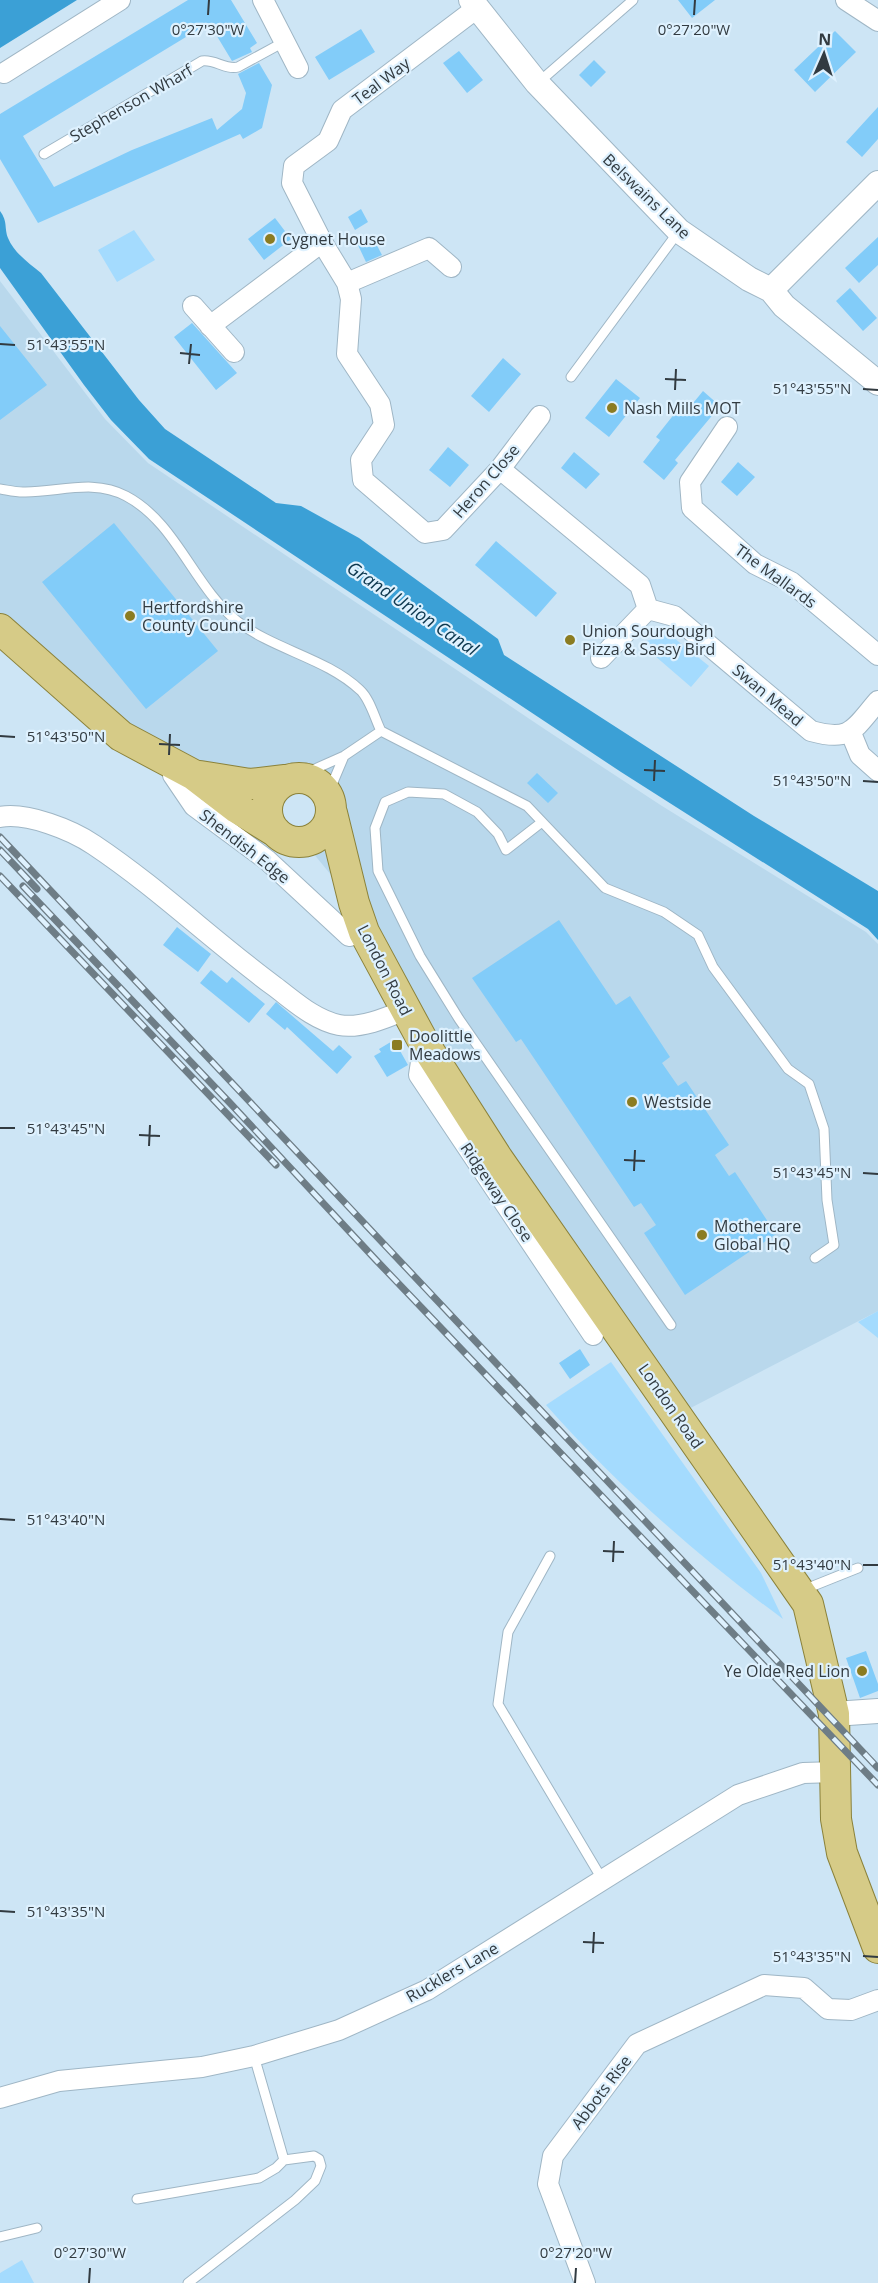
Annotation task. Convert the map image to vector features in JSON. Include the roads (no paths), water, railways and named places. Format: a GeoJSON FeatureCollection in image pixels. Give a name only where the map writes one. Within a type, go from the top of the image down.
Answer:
{"type":"FeatureCollection","features":[{"type":"Feature","properties":{"kind":"main road","name":"London Road"},"geometry":{"type":"LineString","coordinates":[[0,629],[121,736],[182,768],[237,808],[316,857],[354,903]]}},
{"type":"Feature","properties":{"kind":"main road","name":"London Road"},"geometry":{"type":"LineString","coordinates":[[182,768],[250,784],[291,779]]}},
{"type":"Feature","properties":{"kind":"main road"},"geometry":{"type":"LineString","coordinates":[[291,779],[310,779],[320,785],[330,804],[329,824],[317,837],[304,842],[284,837],[267,817],[268,801],[273,791],[291,779]]}},
{"type":"Feature","properties":{"kind":"main road","name":"London Road"},"geometry":{"type":"LineString","coordinates":[[330,804],[354,903],[364,932],[424,1043],[498,1159],[808,1604],[834,1714],[836,1819],[842,1853],[878,1948]]}},
{"type":"Feature","properties":{"kind":"street"},"geometry":{"type":"LineString","coordinates":[[4,73],[120,0]]}},
{"type":"Feature","properties":{"kind":"street"},"geometry":{"type":"LineString","coordinates":[[263,0],[298,68]]}},
{"type":"Feature","properties":{"kind":"street"},"geometry":{"type":"LineString","coordinates":[[846,0],[878,21]]}},
{"type":"Feature","properties":{"kind":"street","name":"Belswains Lane"},"geometry":{"type":"LineString","coordinates":[[474,4],[537,83],[679,231],[749,279],[771,290],[784,306],[878,383]]}},
{"type":"Feature","properties":{"kind":"street","name":"Teal Way"},"geometry":{"type":"LineString","coordinates":[[425,533],[363,480],[362,460],[384,425],[380,404],[346,354],[351,299],[347,283],[322,242],[292,183],[294,166],[328,141],[342,111],[474,4]]}},
{"type":"Feature","properties":{"kind":"street"},"geometry":{"type":"LineString","coordinates":[[771,290],[878,183]]}},
{"type":"Feature","properties":{"kind":"street"},"geometry":{"type":"LineString","coordinates":[[210,326],[322,242]]}},
{"type":"Feature","properties":{"kind":"street"},"geometry":{"type":"LineString","coordinates":[[347,283],[429,248],[452,267]]}},
{"type":"Feature","properties":{"kind":"street"},"geometry":{"type":"LineString","coordinates":[[193,306],[234,352]]}},
{"type":"Feature","properties":{"kind":"street","name":"Heron Close"},"geometry":{"type":"LineString","coordinates":[[425,533],[443,530],[500,468],[540,416]]}},
{"type":"Feature","properties":{"kind":"street","name":"The Mallards"},"geometry":{"type":"LineString","coordinates":[[727,427],[690,482],[692,508],[754,564],[791,582],[878,655]]}},
{"type":"Feature","properties":{"kind":"street"},"geometry":{"type":"LineString","coordinates":[[500,468],[640,585],[648,609],[601,658]]}},
{"type":"Feature","properties":{"kind":"street","name":"Swan Mead"},"geometry":{"type":"LineString","coordinates":[[648,609],[675,616],[811,731],[831,737],[851,733]]}},
{"type":"Feature","properties":{"kind":"street"},"geometry":{"type":"LineString","coordinates":[[878,701],[851,733],[860,755],[878,771]]}},
{"type":"Feature","properties":{"kind":"street","name":"Shendish Edge"},"geometry":{"type":"LineString","coordinates":[[182,768],[173,775],[194,807],[267,860],[349,936],[364,932]]}},
{"type":"Feature","properties":{"kind":"street"},"geometry":{"type":"LineString","coordinates":[[3,817],[27,818],[59,828],[93,844],[313,1015],[340,1025],[363,1024],[405,1010]]}},
{"type":"Feature","properties":{"kind":"street","name":"Ridgeway Close"},"geometry":{"type":"LineString","coordinates":[[424,1043],[418,1075],[593,1335]]}},
{"type":"Feature","properties":{"kind":"street"},"geometry":{"type":"LineString","coordinates":[[834,1714],[878,1711]]}},
{"type":"Feature","properties":{"kind":"street","name":"Rucklers Lane"},"geometry":{"type":"LineString","coordinates":[[0,2098],[59,2081],[202,2067],[254,2056],[339,2030],[427,1990],[738,1795],[803,1773],[836,1772]]}},
{"type":"Feature","properties":{"kind":"street","name":"Abbots Rise"},"geometry":{"type":"LineString","coordinates":[[585,2283],[548,2184],[553,2156],[637,2044],[764,1985],[804,1988],[828,2009],[851,2010],[878,2000]]}},
{"type":"Feature","properties":{"kind":"lane"},"geometry":{"type":"LineString","coordinates":[[537,83],[633,0]]}},
{"type":"Feature","properties":{"kind":"lane","name":"Stephenson Wharf"},"geometry":{"type":"LineString","coordinates":[[44,154],[202,61],[209,60],[230,68],[238,67],[284,42]]}},
{"type":"Feature","properties":{"kind":"lane"},"geometry":{"type":"LineString","coordinates":[[571,377],[679,231]]}},
{"type":"Feature","properties":{"kind":"lane"},"geometry":{"type":"LineString","coordinates":[[0,489],[22,493],[100,486],[126,496],[159,522],[214,598],[237,621],[270,641],[337,674],[362,692],[381,731],[526,806],[605,888],[664,912],[698,935],[713,967],[788,1069],[809,1084],[824,1130],[827,1200],[834,1245],[816,1258]]}},
{"type":"Feature","properties":{"kind":"lane"},"geometry":{"type":"LineString","coordinates":[[291,779],[344,756],[381,731]]}},
{"type":"Feature","properties":{"kind":"lane"},"geometry":{"type":"LineString","coordinates":[[330,804],[344,756]]}},
{"type":"Feature","properties":{"kind":"lane"},"geometry":{"type":"LineString","coordinates":[[542,822],[506,850],[498,834],[477,812],[444,794],[408,792],[385,802],[375,828],[378,871],[420,956],[459,1019],[671,1325]]}},
{"type":"Feature","properties":{"kind":"lane"},"geometry":{"type":"LineString","coordinates":[[550,1556],[508,1632],[498,1704],[602,1879]]}},
{"type":"Feature","properties":{"kind":"lane"},"geometry":{"type":"LineString","coordinates":[[800,1591],[858,1568]]}},
{"type":"Feature","properties":{"kind":"lane"},"geometry":{"type":"LineString","coordinates":[[254,2056],[284,2160]]}},
{"type":"Feature","properties":{"kind":"lane"},"geometry":{"type":"LineString","coordinates":[[137,2199],[259,2178],[276,2168],[284,2160],[306,2156],[320,2159],[321,2166],[315,2181],[295,2200],[189,2283]]}},
{"type":"Feature","properties":{"kind":"lane"},"geometry":{"type":"LineString","coordinates":[[0,2237],[37,2228]]}},
{"type":"Feature","properties":{"kind":"water"},"geometry":{"type":"Polygon","coordinates":[[[0,0],[77,0],[0,48],[0,0]]]}},
{"type":"Feature","properties":{"kind":"water","name":"Grand Union Canal"},"geometry":{"type":"Polygon","coordinates":[[[0,211],[4,218],[8,238],[14,248],[41,273],[139,400],[165,429],[276,503],[301,506],[359,538],[498,639],[504,655],[754,816],[878,891],[878,940],[868,929],[621,772],[149,459],[111,420],[0,268],[0,211]]]}},
{"type":"Feature","properties":{"kind":"railway"},"geometry":{"type":"LineString","coordinates":[[0,837],[878,1768]]}},
{"type":"Feature","properties":{"kind":"railway"},"geometry":{"type":"LineString","coordinates":[[0,850],[37,889]]}},
{"type":"Feature","properties":{"kind":"railway"},"geometry":{"type":"LineString","coordinates":[[0,876],[276,1165]]}},
{"type":"Feature","properties":{"kind":"railway"},"geometry":{"type":"LineString","coordinates":[[23,886],[376,1260],[878,1785]]}},
{"type":"Feature","properties":{"kind":"place","name":"Cygnet House"},"geometry":{"type":"Point","coordinates":[270,239]}},
{"type":"Feature","properties":{"kind":"place","name":"Nash Mills MOT"},"geometry":{"type":"Point","coordinates":[612,408]}},
{"type":"Feature","properties":{"kind":"place","name":"Hertfordshire County Council"},"geometry":{"type":"Point","coordinates":[130,616]}},
{"type":"Feature","properties":{"kind":"place","name":"Union Sourdough Pizza & Sassy Bird"},"geometry":{"type":"Point","coordinates":[570,640]}},
{"type":"Feature","properties":{"kind":"place","name":"Doolittle Meadows"},"geometry":{"type":"Point","coordinates":[397,1045]}},
{"type":"Feature","properties":{"kind":"place","name":"Westside"},"geometry":{"type":"Point","coordinates":[632,1102]}},
{"type":"Feature","properties":{"kind":"place","name":"Mothercare Global HQ"},"geometry":{"type":"Point","coordinates":[702,1235]}},
{"type":"Feature","properties":{"kind":"place","name":"Ye Olde Red Lion"},"geometry":{"type":"Point","coordinates":[862,1671]}}]}
